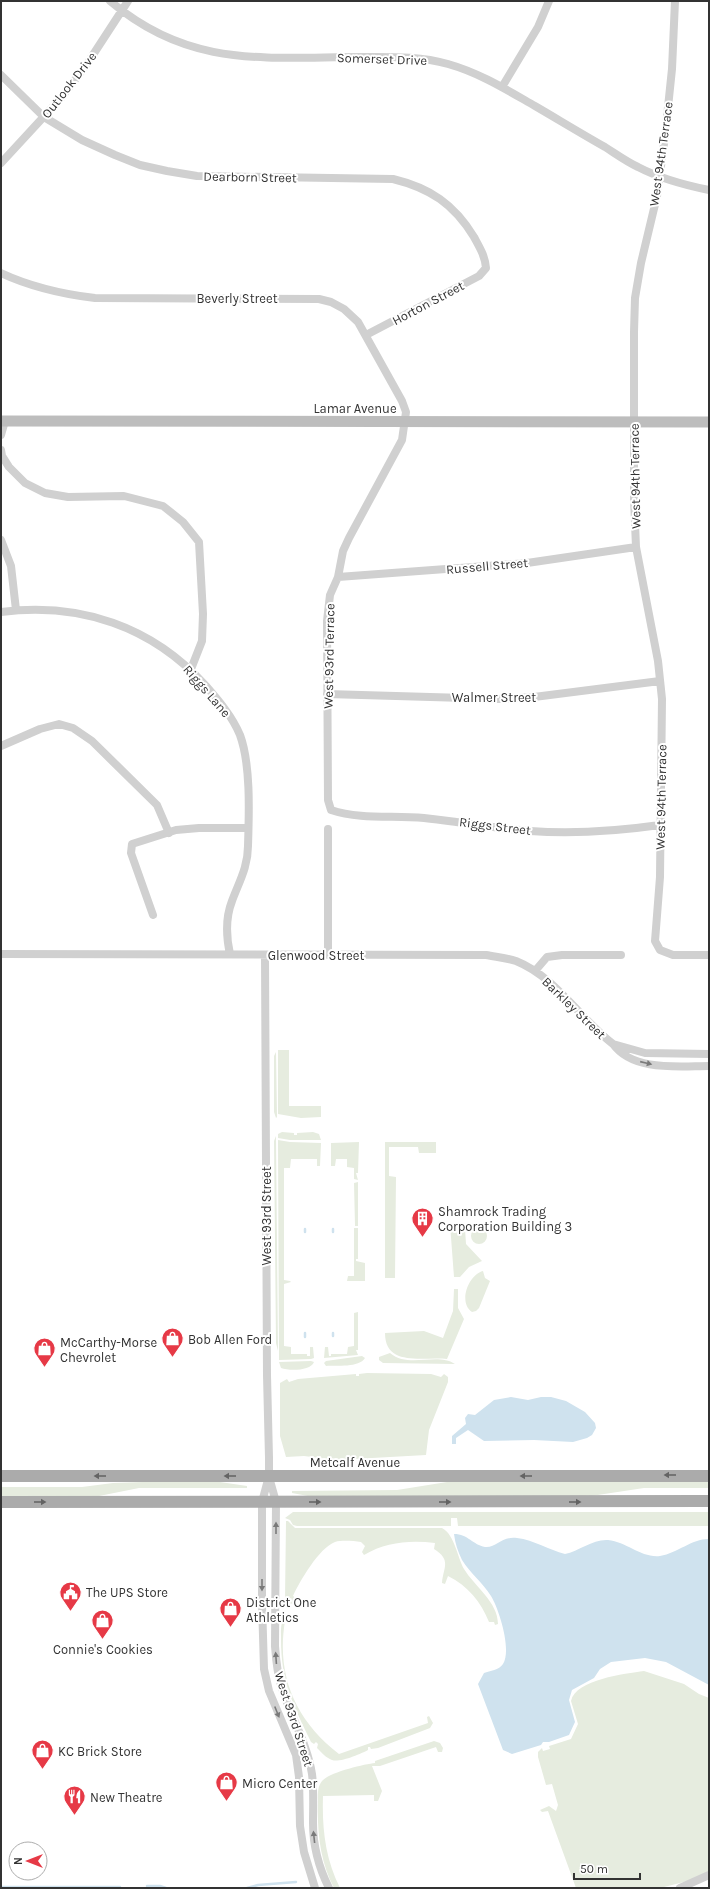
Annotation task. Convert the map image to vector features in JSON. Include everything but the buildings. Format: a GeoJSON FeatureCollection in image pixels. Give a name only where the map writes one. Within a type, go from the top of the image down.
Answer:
{"type":"FeatureCollection","features":[{"type":"Feature","properties":{"kind":"main road","name":"Metcalf Avenue"},"geometry":{"type":"LineString","coordinates":[[1,1476],[709,1476]]}},
{"type":"Feature","properties":{"kind":"main road"},"geometry":{"type":"LineString","coordinates":[[1,1502],[709,1501]]}},
{"type":"Feature","properties":{"kind":"street","name":"Somerset Drive"},"geometry":{"type":"LineString","coordinates":[[110,1],[141,25],[167,39],[212,53],[234,56],[261,57],[405,57],[425,59],[448,64],[476,74],[502,87],[638,167],[677,184],[709,190]]}},
{"type":"Feature","properties":{"kind":"street","name":"Outlook Drive"},"geometry":{"type":"LineString","coordinates":[[1,163],[44,117],[87,64],[128,1]]}},
{"type":"Feature","properties":{"kind":"street"},"geometry":{"type":"LineString","coordinates":[[502,87],[538,26],[549,1]]}},
{"type":"Feature","properties":{"kind":"street","name":"West 94th Terrace"},"geometry":{"type":"LineString","coordinates":[[675,1],[672,69],[657,196],[641,262],[636,298],[634,499],[636,547],[658,660],[662,699],[660,877],[655,941],[660,950],[673,955],[709,955]]}},
{"type":"Feature","properties":{"kind":"street","name":"Dearborn Street"},"geometry":{"type":"LineString","coordinates":[[1,75],[44,117],[82,140],[140,165],[167,172],[197,176],[234,178],[374,178],[393,179],[412,184],[431,192],[453,209],[469,229],[485,256],[486,268]]}},
{"type":"Feature","properties":{"kind":"street","name":"Horton Street"},"geometry":{"type":"LineString","coordinates":[[366,335],[479,276],[486,268]]}},
{"type":"Feature","properties":{"kind":"street","name":"Beverly Street"},"geometry":{"type":"LineString","coordinates":[[1,273],[18,281],[47,290],[69,295],[95,298],[319,299],[331,302],[351,314],[358,322],[402,401],[406,412],[406,422]]}},
{"type":"Feature","properties":{"kind":"street"},"geometry":{"type":"LineString","coordinates":[[1,435],[3,421]]}},
{"type":"Feature","properties":{"kind":"street","name":"Lamar Avenue"},"geometry":{"type":"LineString","coordinates":[[3,421],[709,422]]}},
{"type":"Feature","properties":{"kind":"street","name":"West 93rd Terrace"},"geometry":{"type":"LineString","coordinates":[[331,810],[328,800],[327,694],[327,621],[330,595],[338,577],[343,551],[402,440],[406,422]]}},
{"type":"Feature","properties":{"kind":"street"},"geometry":{"type":"LineString","coordinates":[[1,450],[2,456],[9,467],[25,483],[45,493],[68,497],[124,496],[163,506],[183,522],[199,542],[203,614],[202,641],[191,669]]}},
{"type":"Feature","properties":{"kind":"street"},"geometry":{"type":"LineString","coordinates":[[1,540],[12,566],[16,610]]}},
{"type":"Feature","properties":{"kind":"street","name":"Russell Street"},"geometry":{"type":"LineString","coordinates":[[338,577],[527,563],[636,547]]}},
{"type":"Feature","properties":{"kind":"street","name":"Riggs Lane"},"geometry":{"type":"LineString","coordinates":[[1,612],[16,610],[52,610],[77,613],[106,620],[150,639],[172,654],[191,669],[224,706],[240,735],[247,770],[248,846],[246,865],[231,902],[228,917],[226,936],[230,954]]}},
{"type":"Feature","properties":{"kind":"street","name":"Walmer Street"},"geometry":{"type":"LineString","coordinates":[[327,694],[523,698],[564,695],[642,682],[660,681]]}},
{"type":"Feature","properties":{"kind":"street"},"geometry":{"type":"LineString","coordinates":[[1,746],[40,729],[58,724],[73,728],[92,741],[157,805],[169,833]]}},
{"type":"Feature","properties":{"kind":"street","name":"Riggs Street"},"geometry":{"type":"LineString","coordinates":[[331,810],[348,815],[423,818],[530,831],[601,831],[660,825]]}},
{"type":"Feature","properties":{"kind":"street"},"geometry":{"type":"LineString","coordinates":[[153,915],[131,853],[132,844],[169,833],[199,828],[248,828]]}},
{"type":"Feature","properties":{"kind":"street"},"geometry":{"type":"LineString","coordinates":[[328,829],[328,955]]}},
{"type":"Feature","properties":{"kind":"street","name":"Glenwood Street"},"geometry":{"type":"LineString","coordinates":[[1,954],[486,955],[517,962],[535,971]]}},
{"type":"Feature","properties":{"kind":"street","name":"West 93rd Street"},"geometry":{"type":"LineString","coordinates":[[265,955],[268,1476],[262,1502],[262,1603],[264,1669],[268,1691],[296,1755],[299,1777],[300,1826],[305,1856],[315,1888]]}},
{"type":"Feature","properties":{"kind":"street"},"geometry":{"type":"LineString","coordinates":[[535,971],[547,957],[621,955]]}},
{"type":"Feature","properties":{"kind":"street","name":"Barkley Street"},"geometry":{"type":"LineString","coordinates":[[535,971],[613,1044],[619,1052],[650,1064],[709,1066]]}},
{"type":"Feature","properties":{"kind":"street","name":"Barkley Street"},"geometry":{"type":"LineString","coordinates":[[613,1044],[645,1053],[709,1054]]}},
{"type":"Feature","properties":{"kind":"street","name":"West 93rd Street"},"geometry":{"type":"LineString","coordinates":[[268,1476],[276,1502],[275,1646],[277,1665],[281,1685],[300,1730],[312,1775],[313,1825],[317,1853],[329,1888]]}},
{"type":"Feature","properties":{"kind":"street"},"geometry":{"type":"LineString","coordinates":[[305,1856],[317,1853]]}},
{"type":"Feature","properties":{"kind":"street"},"geometry":{"type":"LineString","coordinates":[[680,1888],[709,1875]]}},
{"type":"Feature","properties":{"kind":"shaded area"},"geometry":{"type":"Polygon","coordinates":[[[278,1050],[289,1050],[289,1106],[321,1106],[321,1117],[301,1118],[278,1114],[278,1050]]]}},
{"type":"Feature","properties":{"kind":"shaded area"},"geometry":{"type":"Polygon","coordinates":[[[276,1052],[276,1118],[274,1112],[274,1056],[276,1052]]]}},
{"type":"Feature","properties":{"kind":"shaded area"},"geometry":{"type":"Polygon","coordinates":[[[282,1132],[294,1133],[294,1135],[297,1135],[297,1133],[313,1132],[319,1134],[321,1140],[290,1140],[278,1138],[278,1134],[282,1132]]]}},
{"type":"Feature","properties":{"kind":"shaded area"},"geometry":{"type":"Polygon","coordinates":[[[276,1136],[278,1351],[276,1343],[274,1141],[276,1136]]]}},
{"type":"Feature","properties":{"kind":"shaded area"},"geometry":{"type":"Polygon","coordinates":[[[278,1140],[321,1143],[320,1166],[317,1166],[317,1159],[291,1159],[290,1168],[284,1168],[284,1280],[291,1282],[284,1284],[284,1346],[291,1347],[291,1354],[307,1354],[307,1356],[310,1356],[310,1347],[313,1347],[314,1358],[311,1359],[279,1360],[278,1140]]]}},
{"type":"Feature","properties":{"kind":"shaded area"},"geometry":{"type":"Polygon","coordinates":[[[359,1142],[358,1173],[356,1173],[358,1180],[354,1179],[354,1168],[347,1167],[347,1159],[336,1159],[335,1166],[331,1166],[331,1143],[359,1142]]]}},
{"type":"Feature","properties":{"kind":"shaded area"},"geometry":{"type":"Polygon","coordinates":[[[385,1142],[436,1142],[436,1153],[419,1153],[418,1147],[389,1147],[389,1176],[396,1177],[395,1278],[385,1278],[385,1142]]]}},
{"type":"Feature","properties":{"kind":"shaded area"},"geometry":{"type":"Polygon","coordinates":[[[358,1182],[358,1226],[355,1226],[354,1183],[358,1182]]]}},
{"type":"Feature","properties":{"kind":"shaded area"},"geometry":{"type":"Polygon","coordinates":[[[450,1224],[463,1226],[465,1229],[466,1244],[482,1261],[469,1267],[460,1277],[454,1277],[450,1224]]]}},
{"type":"Feature","properties":{"kind":"shaded area"},"geometry":{"type":"Polygon","coordinates":[[[354,1228],[358,1228],[358,1259],[356,1259],[356,1261],[365,1263],[365,1281],[347,1281],[348,1276],[354,1276],[354,1228]]]}},
{"type":"Feature","properties":{"kind":"shaded area"},"geometry":{"type":"Polygon","coordinates":[[[476,1228],[482,1228],[487,1233],[485,1242],[482,1244],[476,1244],[471,1239],[471,1233],[476,1228]]]}},
{"type":"Feature","properties":{"kind":"shaded area"},"geometry":{"type":"Polygon","coordinates":[[[483,1271],[485,1278],[490,1281],[479,1308],[472,1312],[468,1308],[465,1296],[469,1283],[483,1271]]]}},
{"type":"Feature","properties":{"kind":"shaded area"},"geometry":{"type":"Polygon","coordinates":[[[454,1289],[458,1289],[458,1308],[464,1319],[447,1359],[408,1358],[399,1356],[392,1351],[387,1344],[385,1333],[424,1331],[443,1338],[453,1311],[454,1289]]]}},
{"type":"Feature","properties":{"kind":"shaded area"},"geometry":{"type":"Polygon","coordinates":[[[358,1312],[358,1350],[356,1350],[358,1355],[324,1358],[325,1347],[328,1347],[329,1356],[331,1356],[331,1354],[347,1354],[348,1347],[354,1346],[354,1313],[358,1312]]]}},
{"type":"Feature","properties":{"kind":"shaded area"},"geometry":{"type":"Polygon","coordinates":[[[390,1353],[397,1358],[406,1360],[440,1359],[455,1364],[383,1363],[379,1360],[379,1357],[390,1353]]]}},
{"type":"Feature","properties":{"kind":"shaded area"},"geometry":{"type":"Polygon","coordinates":[[[362,1356],[365,1358],[353,1365],[326,1366],[324,1363],[326,1361],[362,1356]]]}},
{"type":"Feature","properties":{"kind":"shaded area"},"geometry":{"type":"Polygon","coordinates":[[[279,1362],[314,1362],[309,1367],[294,1370],[281,1368],[279,1362]]]}},
{"type":"Feature","properties":{"kind":"shaded area"},"geometry":{"type":"Polygon","coordinates":[[[356,1374],[356,1376],[359,1376],[359,1374],[431,1374],[441,1377],[444,1374],[448,1377],[448,1382],[429,1430],[426,1455],[336,1460],[304,1456],[286,1457],[280,1436],[280,1383],[287,1379],[289,1382],[298,1379],[356,1374]]]}},
{"type":"Feature","properties":{"kind":"shaded area"},"geometry":{"type":"Polygon","coordinates":[[[220,1482],[247,1486],[247,1488],[139,1488],[99,1496],[1,1497],[1,1487],[82,1487],[113,1483],[220,1482]]]}},
{"type":"Feature","properties":{"kind":"shaded area"},"geometry":{"type":"Polygon","coordinates":[[[447,1482],[709,1482],[709,1488],[644,1488],[591,1496],[308,1496],[292,1493],[292,1491],[397,1490],[447,1482]]]}},
{"type":"Feature","properties":{"kind":"shaded area"},"geometry":{"type":"Polygon","coordinates":[[[293,1512],[709,1512],[709,1526],[458,1526],[457,1518],[451,1518],[451,1526],[297,1526],[293,1525],[290,1520],[285,1518],[293,1512]]]}},
{"type":"Feature","properties":{"kind":"shaded area"},"geometry":{"type":"Polygon","coordinates":[[[286,1521],[288,1521],[295,1528],[442,1528],[453,1541],[464,1569],[490,1602],[497,1616],[498,1624],[495,1625],[494,1622],[489,1622],[478,1601],[462,1585],[448,1576],[445,1584],[442,1583],[445,1561],[440,1553],[434,1549],[435,1543],[398,1543],[381,1547],[364,1555],[362,1552],[365,1546],[361,1542],[335,1542],[323,1551],[300,1582],[293,1596],[297,1599],[297,1603],[287,1603],[285,1599],[286,1521]]]}},
{"type":"Feature","properties":{"kind":"shaded area"},"geometry":{"type":"Polygon","coordinates":[[[286,1616],[292,1616],[294,1618],[292,1621],[285,1621],[283,1641],[283,1660],[292,1695],[300,1711],[311,1726],[324,1741],[339,1754],[428,1723],[427,1717],[429,1716],[433,1723],[430,1728],[378,1748],[371,1749],[368,1747],[368,1750],[345,1759],[335,1761],[326,1756],[317,1748],[318,1744],[316,1742],[314,1744],[311,1742],[289,1693],[283,1668],[281,1633],[282,1624],[286,1616]]]}},
{"type":"Feature","properties":{"kind":"shaded area"},"geometry":{"type":"Polygon","coordinates":[[[644,1671],[684,1684],[699,1694],[709,1698],[709,1871],[688,1881],[660,1888],[576,1888],[548,1811],[542,1812],[540,1810],[549,1806],[556,1811],[558,1805],[552,1784],[546,1785],[538,1752],[542,1748],[543,1751],[550,1749],[549,1746],[571,1739],[578,1724],[571,1701],[582,1687],[602,1679],[644,1671]]]}},
{"type":"Feature","properties":{"kind":"shaded area"},"geometry":{"type":"Polygon","coordinates":[[[434,1741],[440,1743],[443,1748],[442,1752],[438,1752],[436,1747],[380,1766],[372,1766],[382,1791],[378,1801],[374,1801],[374,1795],[323,1796],[323,1820],[328,1854],[340,1888],[334,1888],[325,1867],[320,1846],[318,1794],[320,1783],[326,1778],[340,1772],[375,1763],[375,1761],[434,1741]]]}},
{"type":"Feature","properties":{"kind":"water"},"geometry":{"type":"Polygon","coordinates":[[[511,1397],[528,1400],[541,1397],[551,1397],[566,1401],[585,1412],[595,1423],[596,1428],[592,1435],[573,1442],[534,1440],[484,1441],[468,1430],[456,1438],[456,1444],[452,1444],[452,1436],[466,1424],[465,1418],[468,1414],[475,1415],[494,1400],[511,1397]]]}},
{"type":"Feature","properties":{"kind":"water"},"geometry":{"type":"Polygon","coordinates":[[[454,1534],[459,1534],[485,1547],[493,1546],[507,1539],[523,1539],[565,1554],[597,1541],[608,1540],[615,1541],[647,1555],[653,1556],[667,1554],[696,1541],[709,1539],[709,1685],[666,1662],[645,1658],[611,1662],[600,1669],[594,1678],[572,1690],[569,1700],[575,1722],[569,1735],[549,1742],[543,1742],[541,1745],[512,1754],[503,1750],[478,1684],[484,1673],[497,1669],[503,1664],[506,1649],[501,1620],[491,1596],[462,1560],[454,1534]]]}},
{"type":"Feature","properties":{"kind":"waterway"},"geometry":{"type":"LineString","coordinates":[[247,1888],[258,1885],[296,1882]]}},
{"type":"Feature","properties":{"kind":"waterway"},"geometry":{"type":"LineString","coordinates":[[147,1886],[160,1886],[166,1888]]}},
{"type":"Feature","properties":{"kind":"waterway"},"geometry":{"type":"LineString","coordinates":[[1,1887],[120,1887]]}},
{"type":"Feature","properties":{"kind":"place","name":"Shamrock Trading Corporation Building 3"},"geometry":{"type":"Point","coordinates":[423,1238]}},
{"type":"Feature","properties":{"kind":"place","name":"Bob Allen Ford"},"geometry":{"type":"Point","coordinates":[172,1358]}},
{"type":"Feature","properties":{"kind":"place","name":"McCarthy-Morse Chevrolet"},"geometry":{"type":"Point","coordinates":[44,1368]}},
{"type":"Feature","properties":{"kind":"place","name":"The UPS Store"},"geometry":{"type":"Point","coordinates":[70,1612]}},
{"type":"Feature","properties":{"kind":"place","name":"District One Athletics"},"geometry":{"type":"Point","coordinates":[231,1628]}},
{"type":"Feature","properties":{"kind":"place","name":"Connie's Cookies"},"geometry":{"type":"Point","coordinates":[103,1640]}},
{"type":"Feature","properties":{"kind":"place","name":"KC Brick Store"},"geometry":{"type":"Point","coordinates":[43,1770]}},
{"type":"Feature","properties":{"kind":"place","name":"Micro Center"},"geometry":{"type":"Point","coordinates":[227,1802]}},
{"type":"Feature","properties":{"kind":"place","name":"New Theatre"},"geometry":{"type":"Point","coordinates":[75,1816]}}]}
